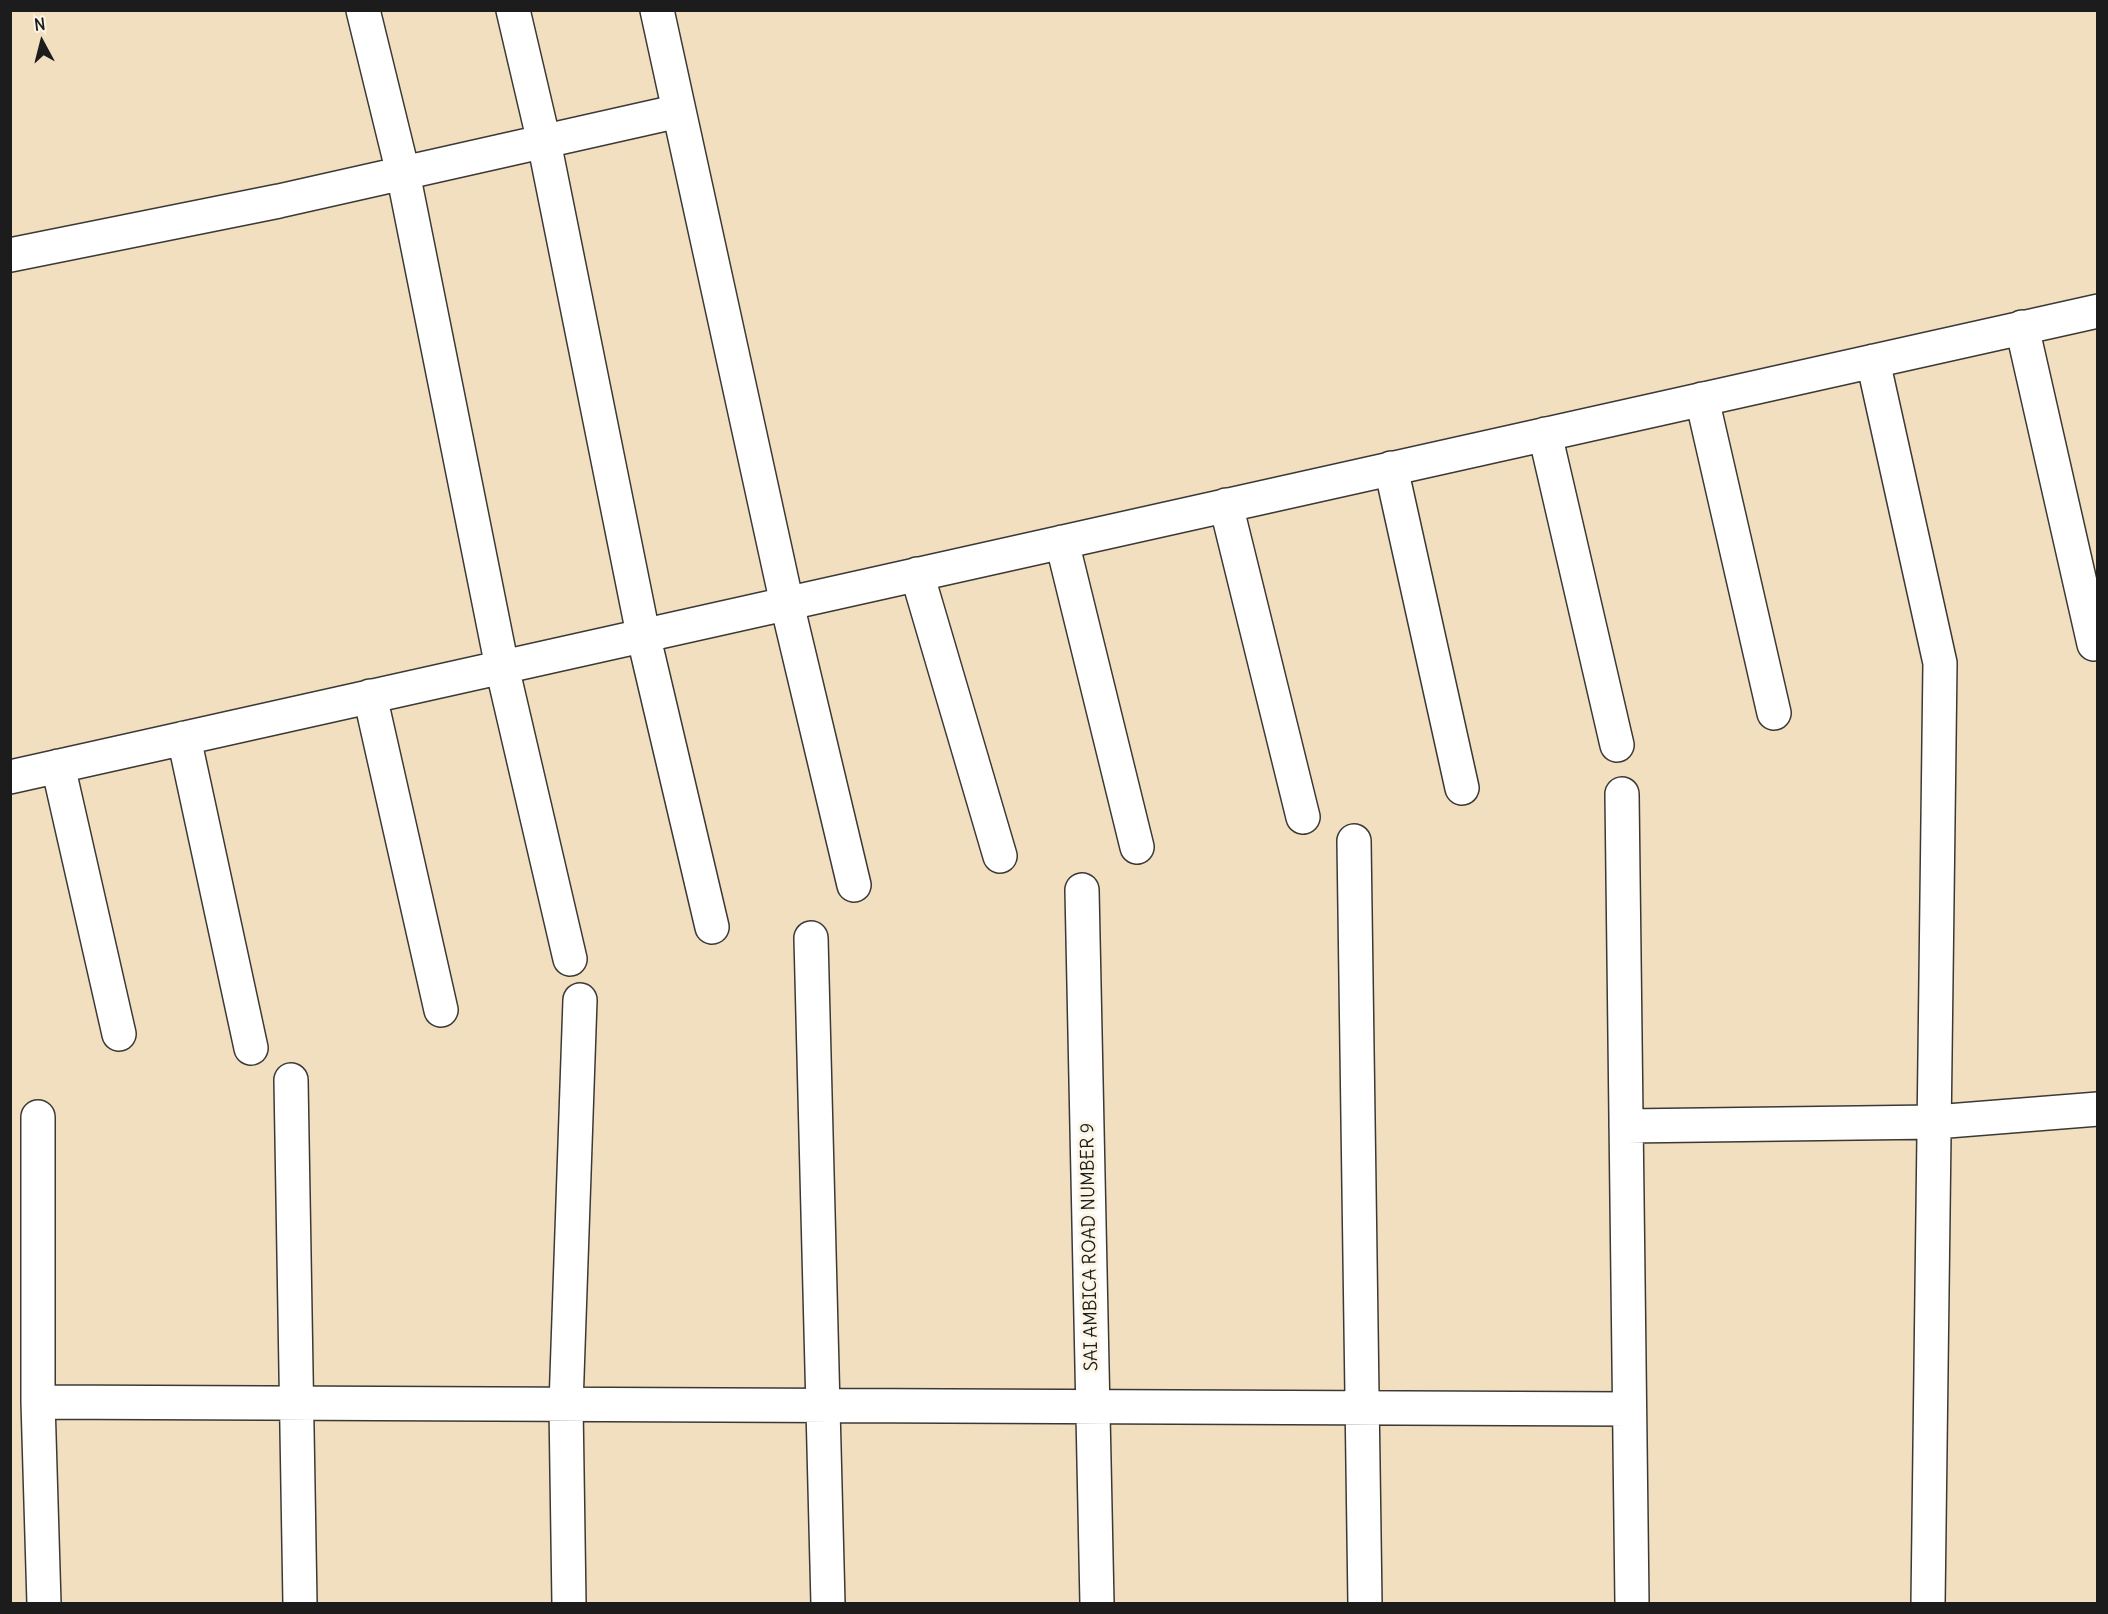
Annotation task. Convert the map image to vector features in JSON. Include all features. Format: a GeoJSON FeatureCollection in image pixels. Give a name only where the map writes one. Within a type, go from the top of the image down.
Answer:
{"type":"FeatureCollection","features":[{"type":"Feature","properties":{"kind":"street"},"geometry":{"type":"LineString","coordinates":[[363,10],[403,173],[502,667],[570,959]]}},
{"type":"Feature","properties":{"kind":"street"},"geometry":{"type":"LineString","coordinates":[[513,10],[544,142],[643,634],[712,927]]}},
{"type":"Feature","properties":{"kind":"street"},"geometry":{"type":"LineString","coordinates":[[657,10],[787,604],[854,885]]}},
{"type":"Feature","properties":{"kind":"street"},"geometry":{"type":"LineString","coordinates":[[10,255],[279,201],[679,111]]}},
{"type":"Feature","properties":{"kind":"street"},"geometry":{"type":"LineString","coordinates":[[10,777],[2097,311]]}},
{"type":"Feature","properties":{"kind":"street"},"geometry":{"type":"LineString","coordinates":[[2022,327],[2094,644]]}},
{"type":"Feature","properties":{"kind":"street"},"geometry":{"type":"LineString","coordinates":[[1873,361],[1940,663],[1928,1604]]}},
{"type":"Feature","properties":{"kind":"street"},"geometry":{"type":"LineString","coordinates":[[1702,399],[1774,713]]}},
{"type":"Feature","properties":{"kind":"street"},"geometry":{"type":"LineString","coordinates":[[1545,434],[1617,744]]}},
{"type":"Feature","properties":{"kind":"street"},"geometry":{"type":"LineString","coordinates":[[1391,468],[1462,788]]}},
{"type":"Feature","properties":{"kind":"street"},"geometry":{"type":"LineString","coordinates":[[1226,506],[1303,818]]}},
{"type":"Feature","properties":{"kind":"street"},"geometry":{"type":"LineString","coordinates":[[1062,542],[1137,848]]}},
{"type":"Feature","properties":{"kind":"street"},"geometry":{"type":"LineString","coordinates":[[917,574],[1000,856]]}},
{"type":"Feature","properties":{"kind":"street"},"geometry":{"type":"LineString","coordinates":[[370,696],[441,1010]]}},
{"type":"Feature","properties":{"kind":"street"},"geometry":{"type":"LineString","coordinates":[[184,738],[251,1047]]}},
{"type":"Feature","properties":{"kind":"street"},"geometry":{"type":"LineString","coordinates":[[58,766],[119,1034]]}},
{"type":"Feature","properties":{"kind":"street"},"geometry":{"type":"LineString","coordinates":[[1622,794],[1632,1604]]}},
{"type":"Feature","properties":{"kind":"street"},"geometry":{"type":"LineString","coordinates":[[1354,841],[1365,1604]]}},
{"type":"Feature","properties":{"kind":"street","name":"SAI AMBICA ROAD NUMBER 9"},"geometry":{"type":"LineString","coordinates":[[1082,890],[1097,1604]]}},
{"type":"Feature","properties":{"kind":"street"},"geometry":{"type":"LineString","coordinates":[[811,938],[828,1604]]}},
{"type":"Feature","properties":{"kind":"street"},"geometry":{"type":"LineString","coordinates":[[568,1604],[566,1405],[580,1000]]}},
{"type":"Feature","properties":{"kind":"street"},"geometry":{"type":"LineString","coordinates":[[291,1080],[300,1604]]}},
{"type":"Feature","properties":{"kind":"street"},"geometry":{"type":"LineString","coordinates":[[1626,1126],[1935,1122],[2097,1109]]}},
{"type":"Feature","properties":{"kind":"street"},"geometry":{"type":"LineString","coordinates":[[38,1117],[38,1402],[44,1604]]}},
{"type":"Feature","properties":{"kind":"street"},"geometry":{"type":"LineString","coordinates":[[38,1402],[1629,1409]]}}]}
